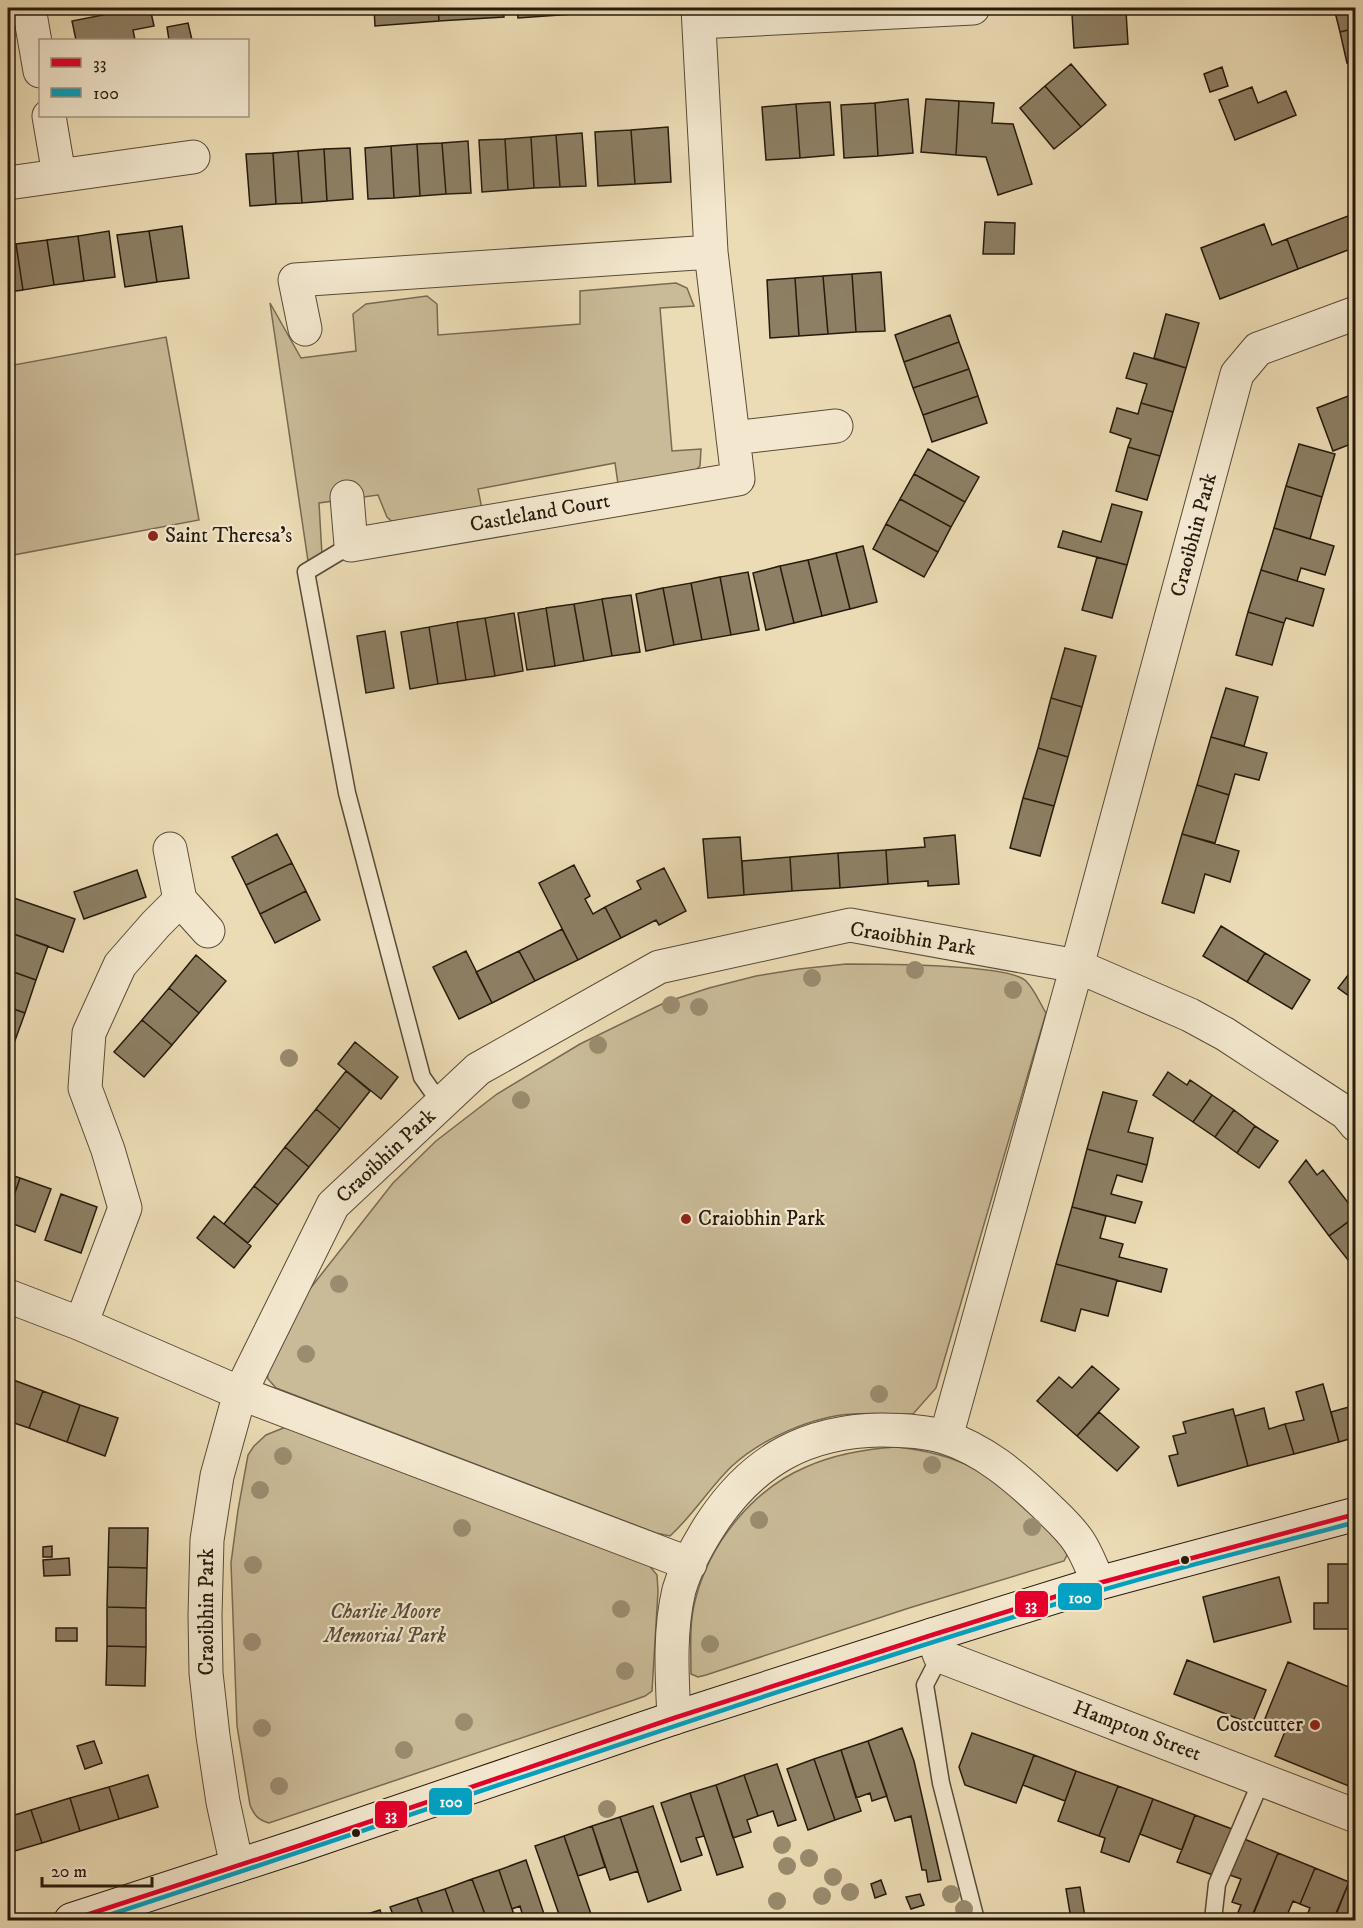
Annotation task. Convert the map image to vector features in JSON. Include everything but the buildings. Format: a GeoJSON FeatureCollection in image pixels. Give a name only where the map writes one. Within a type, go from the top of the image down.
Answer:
{"type":"FeatureCollection","features":[{"type":"Feature","properties":{"kind":"street"},"geometry":{"type":"LineString","coordinates":[[29,8],[39,65]]}},
{"type":"Feature","properties":{"kind":"street","name":"Castleland Court"},"geometry":{"type":"LineString","coordinates":[[351,545],[738,479],[711,252],[699,15],[973,8]]}},
{"type":"Feature","properties":{"kind":"street"},"geometry":{"type":"LineString","coordinates":[[49,117],[59,175]]}},
{"type":"Feature","properties":{"kind":"street"},"geometry":{"type":"LineString","coordinates":[[8,183],[193,157]]}},
{"type":"Feature","properties":{"kind":"street"},"geometry":{"type":"LineString","coordinates":[[305,329],[295,280],[711,252]]}},
{"type":"Feature","properties":{"kind":"street","name":"Craoibhin Park"},"geometry":{"type":"LineString","coordinates":[[946,1437],[1077,966],[1237,374],[1258,349],[1356,313]]}},
{"type":"Feature","properties":{"kind":"street"},"geometry":{"type":"LineString","coordinates":[[733,438],[836,426]]}},
{"type":"Feature","properties":{"kind":"street"},"geometry":{"type":"LineString","coordinates":[[347,497],[351,545]]}},
{"type":"Feature","properties":{"kind":"street"},"geometry":{"type":"LineString","coordinates":[[170,849],[180,900],[208,930]]}},
{"type":"Feature","properties":{"kind":"street"},"geometry":{"type":"LineString","coordinates":[[81,1324],[125,1208],[108,1150],[85,1088],[89,1033],[120,965],[180,900]]}},
{"type":"Feature","properties":{"kind":"street","name":"Craoibhin Park"},"geometry":{"type":"LineString","coordinates":[[237,1866],[223,1802],[213,1736],[206,1673],[205,1615],[207,1540],[218,1476],[240,1393],[333,1205],[478,1069],[659,968],[850,926],[1077,966],[1190,1015],[1352,1112]]}},
{"type":"Feature","properties":{"kind":"street"},"geometry":{"type":"LineString","coordinates":[[8,1296],[81,1324],[240,1393],[690,1564]]}},
{"type":"Feature","properties":{"kind":"street"},"geometry":{"type":"LineString","coordinates":[[674,1718],[672,1670],[675,1620],[680,1590],[701,1539],[731,1495],[751,1475],[789,1449],[810,1441],[834,1434],[864,1430],[919,1431],[946,1437],[989,1458],[1020,1480],[1064,1523],[1079,1542],[1099,1583]]}},
{"type":"Feature","properties":{"kind":"street"},"geometry":{"type":"LineString","coordinates":[[71,1920],[674,1718],[936,1645],[1099,1583],[1356,1514]]}},
{"type":"Feature","properties":{"kind":"street","name":"Hampton Street"},"geometry":{"type":"LineString","coordinates":[[936,1645],[1356,1816]]}},
{"type":"Feature","properties":{"kind":"lane"},"geometry":{"type":"LineString","coordinates":[[351,545],[306,572],[347,793],[422,1077],[441,1104]]}},
{"type":"Feature","properties":{"kind":"lane"},"geometry":{"type":"LineString","coordinates":[[936,1645],[926,1685],[941,1783],[976,1920]]}},
{"type":"Feature","properties":{"kind":"lane"},"geometry":{"type":"LineString","coordinates":[[1213,1920],[1217,1884],[1262,1779]]}},
{"type":"Feature","properties":{"kind":"green space"},"geometry":{"type":"Polygon","coordinates":[[[676,283],[687,288],[694,306],[660,308],[672,451],[701,449],[700,466],[684,482],[619,491],[615,463],[478,489],[483,514],[400,529],[387,517],[378,495],[319,503],[322,555],[308,561],[270,303],[301,358],[356,351],[353,314],[366,304],[427,296],[437,304],[438,335],[580,324],[580,291],[676,283]]]}},
{"type":"Feature","properties":{"kind":"green space"},"geometry":{"type":"Polygon","coordinates":[[[166,337],[199,520],[8,556],[8,366],[166,337]]]}},
{"type":"Feature","properties":{"kind":"green space"},"geometry":{"type":"Polygon","coordinates":[[[846,964],[940,966],[1014,975],[1029,984],[1046,1013],[936,1388],[913,1414],[838,1416],[805,1424],[772,1438],[732,1466],[670,1536],[656,1533],[276,1388],[268,1379],[267,1367],[309,1290],[393,1183],[436,1141],[497,1094],[580,1044],[666,1002],[756,976],[846,964]]]}},
{"type":"Feature","properties":{"kind":"green space","name":"Charlie Moore Memorial Park"},"geometry":{"type":"Polygon","coordinates":[[[293,1424],[647,1563],[657,1575],[658,1591],[652,1691],[634,1700],[269,1823],[259,1819],[250,1805],[237,1726],[231,1563],[248,1455],[266,1435],[293,1424]]]}},
{"type":"Feature","properties":{"kind":"green space"},"geometry":{"type":"Polygon","coordinates":[[[896,1447],[937,1454],[955,1460],[988,1477],[1019,1500],[1053,1534],[1067,1555],[1064,1561],[909,1608],[706,1675],[698,1677],[691,1674],[693,1610],[702,1580],[722,1540],[751,1504],[786,1477],[806,1467],[850,1453],[896,1447]]]}},
{"type":"Feature","properties":{"kind":"transit line","name":"33"},"geometry":{"type":"LineString","coordinates":[[71,1920],[301,1845],[674,1718],[932,1635],[1099,1583],[1356,1514]]}},
{"type":"Feature","properties":{"kind":"transit line","name":"100"},"geometry":{"type":"LineString","coordinates":[[94,1920],[846,1670],[1131,1582],[1356,1522]]}},
{"type":"Feature","properties":{"kind":"place","name":"Saint Theresa's"},"geometry":{"type":"Point","coordinates":[153,536]}},
{"type":"Feature","properties":{"kind":"place","name":"Craiobhin Park"},"geometry":{"type":"Point","coordinates":[686,1219]}},
{"type":"Feature","properties":{"kind":"place","name":"Costcutter"},"geometry":{"type":"Point","coordinates":[1315,1725]}}]}
